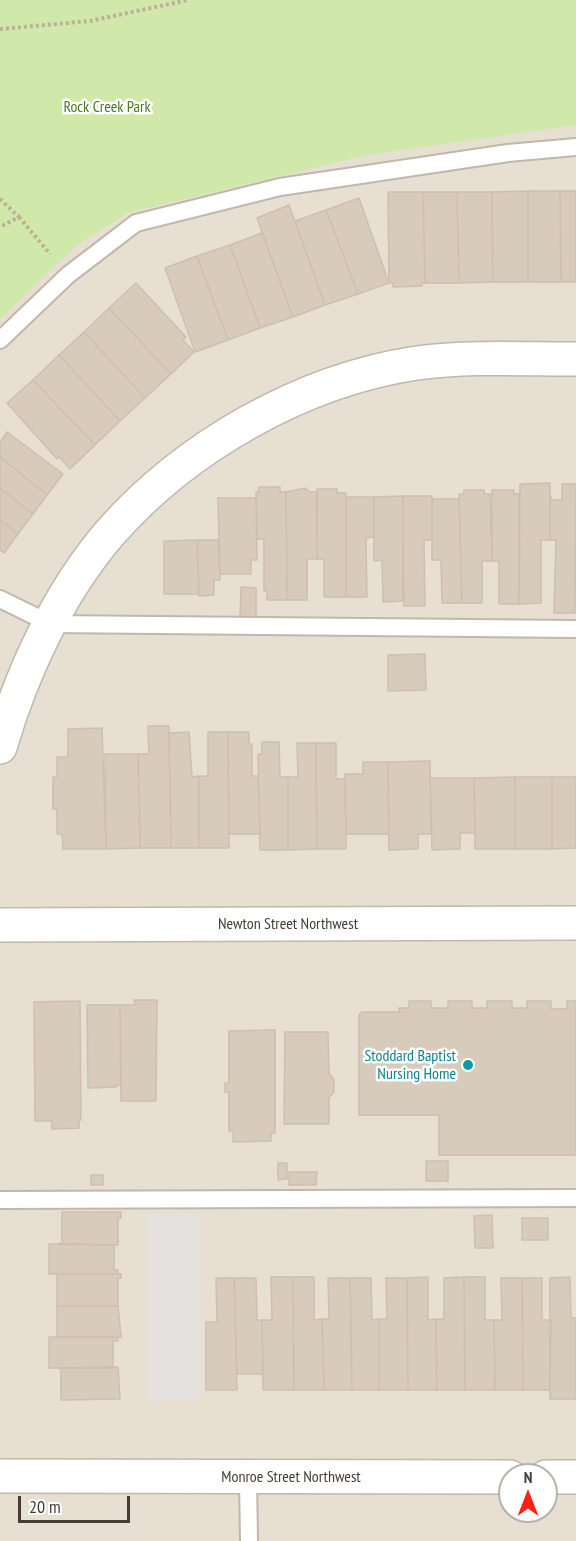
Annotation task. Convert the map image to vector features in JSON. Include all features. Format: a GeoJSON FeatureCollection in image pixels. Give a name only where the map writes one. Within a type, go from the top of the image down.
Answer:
{"type":"FeatureCollection","features":[{"type":"Feature","properties":{"kind":"street"},"geometry":{"type":"LineString","coordinates":[[0,747],[26,674],[51,624],[99,547],[151,492],[202,453],[275,409],[336,385],[416,363],[479,358],[576,359]]}},
{"type":"Feature","properties":{"kind":"street","name":"Newton Street Northwest"},"geometry":{"type":"LineString","coordinates":[[0,925],[576,923]]}},
{"type":"Feature","properties":{"kind":"street","name":"Monroe Street Northwest"},"geometry":{"type":"LineString","coordinates":[[0,1476],[498,1477]]}},
{"type":"Feature","properties":{"kind":"street"},"geometry":{"type":"LineString","coordinates":[[558,1477],[576,1478]]}},
{"type":"Feature","properties":{"kind":"lane"},"geometry":{"type":"LineString","coordinates":[[0,340],[68,275],[136,223],[280,187],[497,154],[576,147]]}},
{"type":"Feature","properties":{"kind":"lane"},"geometry":{"type":"LineString","coordinates":[[0,599],[51,624],[576,629]]}},
{"type":"Feature","properties":{"kind":"lane"},"geometry":{"type":"LineString","coordinates":[[0,1200],[576,1198]]}},
{"type":"Feature","properties":{"kind":"lane"},"geometry":{"type":"LineString","coordinates":[[248,1477],[249,1541]]}},
{"type":"Feature","properties":{"kind":"path"},"geometry":{"type":"LineString","coordinates":[[0,29],[90,21],[188,0]]}},
{"type":"Feature","properties":{"kind":"path"},"geometry":{"type":"LineString","coordinates":[[0,199],[19,217],[68,275]]}},
{"type":"Feature","properties":{"kind":"path"},"geometry":{"type":"LineString","coordinates":[[0,227],[19,217]]}},
{"type":"Feature","properties":{"kind":"shaded area"},"geometry":{"type":"Polygon","coordinates":[[[576,124],[576,1541],[0,1541],[0,304],[39,269],[184,178],[576,124]]]}},
{"type":"Feature","properties":{"kind":"shaded area"},"geometry":{"type":"Polygon","coordinates":[[[146,1213],[201,1213],[201,1400],[146,1400],[146,1213]]]}},
{"type":"Feature","properties":{"kind":"green space","name":"Rock Creek Park"},"geometry":{"type":"Polygon","coordinates":[[[0,0],[576,0],[576,125],[367,155],[130,212],[77,245],[0,319],[0,0]]]}},
{"type":"Feature","properties":{"kind":"building"},"geometry":{"type":"Polygon","coordinates":[[[528,191],[560,191],[561,282],[528,282],[528,191]]]}},
{"type":"Feature","properties":{"kind":"building"},"geometry":{"type":"Polygon","coordinates":[[[528,191],[528,282],[493,282],[492,192],[528,191]]]}},
{"type":"Feature","properties":{"kind":"building"},"geometry":{"type":"Polygon","coordinates":[[[560,191],[576,191],[576,282],[561,282],[560,191]]]}},
{"type":"Feature","properties":{"kind":"building"},"geometry":{"type":"Polygon","coordinates":[[[388,192],[423,192],[425,283],[422,283],[422,286],[393,287],[393,283],[389,283],[388,192]]]}},
{"type":"Feature","properties":{"kind":"building"},"geometry":{"type":"Polygon","coordinates":[[[423,192],[457,192],[459,283],[425,283],[423,192]]]}},
{"type":"Feature","properties":{"kind":"building"},"geometry":{"type":"Polygon","coordinates":[[[457,192],[492,192],[493,282],[459,283],[457,192]]]}},
{"type":"Feature","properties":{"kind":"building"},"geometry":{"type":"Polygon","coordinates":[[[359,198],[389,283],[358,294],[326,210],[359,198]]]}},
{"type":"Feature","properties":{"kind":"building"},"geometry":{"type":"Polygon","coordinates":[[[289,205],[325,305],[293,317],[257,218],[289,205]]]}},
{"type":"Feature","properties":{"kind":"building"},"geometry":{"type":"Polygon","coordinates":[[[326,210],[358,294],[325,305],[295,221],[326,210]]]}},
{"type":"Feature","properties":{"kind":"building"},"geometry":{"type":"Polygon","coordinates":[[[262,233],[293,317],[260,328],[230,245],[262,233]]]}},
{"type":"Feature","properties":{"kind":"building"},"geometry":{"type":"Polygon","coordinates":[[[230,245],[260,328],[228,340],[197,256],[230,245]]]}},
{"type":"Feature","properties":{"kind":"building"},"geometry":{"type":"Polygon","coordinates":[[[197,256],[228,340],[195,352],[165,268],[197,256]]]}},
{"type":"Feature","properties":{"kind":"building"},"geometry":{"type":"Polygon","coordinates":[[[136,283],[186,337],[183,340],[194,352],[171,374],[109,308],[136,283]]]}},
{"type":"Feature","properties":{"kind":"building"},"geometry":{"type":"Polygon","coordinates":[[[109,308],[171,374],[145,398],[84,332],[109,308]]]}},
{"type":"Feature","properties":{"kind":"building"},"geometry":{"type":"Polygon","coordinates":[[[84,332],[145,398],[120,421],[59,355],[84,332]]]}},
{"type":"Feature","properties":{"kind":"building"},"geometry":{"type":"Polygon","coordinates":[[[59,355],[120,421],[95,445],[33,380],[59,355]]]}},
{"type":"Feature","properties":{"kind":"building"},"geometry":{"type":"Polygon","coordinates":[[[33,380],[95,445],[70,469],[59,457],[57,459],[7,403],[33,380]]]}},
{"type":"Feature","properties":{"kind":"building"},"geometry":{"type":"Polygon","coordinates":[[[7,432],[63,474],[47,495],[0,457],[0,442],[7,432]]]}},
{"type":"Feature","properties":{"kind":"building"},"geometry":{"type":"Polygon","coordinates":[[[0,457],[47,495],[33,514],[0,488],[0,457]]]}},
{"type":"Feature","properties":{"kind":"building"},"geometry":{"type":"Polygon","coordinates":[[[550,483],[550,540],[541,540],[541,603],[519,604],[520,484],[550,483]]]}},
{"type":"Feature","properties":{"kind":"building"},"geometry":{"type":"Polygon","coordinates":[[[562,484],[576,484],[575,613],[554,613],[556,540],[550,540],[550,494],[552,500],[562,500],[562,484]]]}},
{"type":"Feature","properties":{"kind":"building"},"geometry":{"type":"Polygon","coordinates":[[[259,487],[280,487],[280,492],[286,492],[287,600],[267,600],[267,591],[264,591],[264,539],[257,539],[256,492],[259,492],[259,487]]]}},
{"type":"Feature","properties":{"kind":"building"},"geometry":{"type":"Polygon","coordinates":[[[0,488],[33,514],[18,534],[0,520],[0,488]]]}},
{"type":"Feature","properties":{"kind":"building"},"geometry":{"type":"Polygon","coordinates":[[[305,488],[310,492],[316,492],[317,559],[307,559],[307,600],[287,600],[286,492],[305,488]]]}},
{"type":"Feature","properties":{"kind":"building"},"geometry":{"type":"Polygon","coordinates":[[[317,489],[337,489],[337,493],[346,493],[346,597],[324,597],[324,559],[317,559],[317,489]]]}},
{"type":"Feature","properties":{"kind":"building"},"geometry":{"type":"Polygon","coordinates":[[[464,490],[484,490],[484,494],[490,494],[492,561],[482,561],[482,603],[462,603],[459,494],[464,494],[464,490]]]}},
{"type":"Feature","properties":{"kind":"building"},"geometry":{"type":"Polygon","coordinates":[[[492,490],[514,490],[514,494],[519,494],[519,604],[499,604],[499,561],[492,561],[492,490]]]}},
{"type":"Feature","properties":{"kind":"building"},"geometry":{"type":"Polygon","coordinates":[[[403,496],[403,601],[383,602],[382,560],[374,561],[374,497],[403,496]]]}},
{"type":"Feature","properties":{"kind":"building"},"geometry":{"type":"Polygon","coordinates":[[[403,496],[432,496],[432,540],[424,540],[425,606],[404,606],[403,496]]]}},
{"type":"Feature","properties":{"kind":"building"},"geometry":{"type":"Polygon","coordinates":[[[346,497],[374,497],[374,537],[366,538],[367,597],[346,597],[346,497]]]}},
{"type":"Feature","properties":{"kind":"building"},"geometry":{"type":"Polygon","coordinates":[[[218,498],[256,498],[257,560],[251,560],[251,574],[220,574],[218,498]]]}},
{"type":"Feature","properties":{"kind":"building"},"geometry":{"type":"Polygon","coordinates":[[[432,499],[459,499],[462,603],[442,603],[441,560],[432,560],[432,499]]]}},
{"type":"Feature","properties":{"kind":"building"},"geometry":{"type":"Polygon","coordinates":[[[0,520],[18,534],[4,553],[0,550],[0,520]]]}},
{"type":"Feature","properties":{"kind":"building"},"geometry":{"type":"Polygon","coordinates":[[[197,540],[218,540],[220,580],[214,580],[214,595],[199,596],[197,540]]]}},
{"type":"Feature","properties":{"kind":"building"},"geometry":{"type":"Polygon","coordinates":[[[197,540],[199,594],[164,594],[164,541],[197,540]]]}},
{"type":"Feature","properties":{"kind":"building"},"geometry":{"type":"Polygon","coordinates":[[[241,587],[256,588],[256,619],[240,619],[241,587]]]}},
{"type":"Feature","properties":{"kind":"building"},"geometry":{"type":"Polygon","coordinates":[[[425,654],[426,690],[388,691],[388,655],[425,654]]]}},
{"type":"Feature","properties":{"kind":"building"},"geometry":{"type":"Polygon","coordinates":[[[148,726],[169,726],[171,848],[140,848],[138,754],[149,754],[148,726]]]}},
{"type":"Feature","properties":{"kind":"building"},"geometry":{"type":"Polygon","coordinates":[[[102,728],[106,849],[63,849],[62,834],[57,834],[57,809],[53,809],[53,777],[57,777],[57,757],[68,757],[68,729],[102,728]]]}},
{"type":"Feature","properties":{"kind":"building"},"geometry":{"type":"Polygon","coordinates":[[[189,732],[192,777],[199,776],[199,848],[171,848],[169,733],[189,732]]]}},
{"type":"Feature","properties":{"kind":"building"},"geometry":{"type":"Polygon","coordinates":[[[208,732],[228,732],[229,848],[199,848],[199,776],[208,776],[208,732]]]}},
{"type":"Feature","properties":{"kind":"building"},"geometry":{"type":"Polygon","coordinates":[[[228,732],[249,732],[249,744],[252,744],[252,776],[258,776],[260,834],[229,834],[228,732]]]}},
{"type":"Feature","properties":{"kind":"building"},"geometry":{"type":"Polygon","coordinates":[[[262,742],[279,742],[280,777],[288,777],[288,850],[260,850],[258,754],[262,754],[262,742]]]}},
{"type":"Feature","properties":{"kind":"building"},"geometry":{"type":"Polygon","coordinates":[[[297,743],[316,743],[317,849],[288,850],[288,777],[298,777],[297,743]]]}},
{"type":"Feature","properties":{"kind":"building"},"geometry":{"type":"Polygon","coordinates":[[[316,743],[336,743],[336,779],[345,779],[346,849],[317,849],[316,743]]]}},
{"type":"Feature","properties":{"kind":"building"},"geometry":{"type":"Polygon","coordinates":[[[105,754],[138,754],[140,848],[106,849],[105,754]]]}},
{"type":"Feature","properties":{"kind":"building"},"geometry":{"type":"Polygon","coordinates":[[[430,761],[431,834],[418,834],[418,849],[389,850],[388,762],[430,761]]]}},
{"type":"Feature","properties":{"kind":"building"},"geometry":{"type":"Polygon","coordinates":[[[363,762],[388,762],[389,834],[346,834],[345,774],[363,774],[363,762]]]}},
{"type":"Feature","properties":{"kind":"building"},"geometry":{"type":"Polygon","coordinates":[[[515,777],[515,849],[475,849],[474,778],[515,777]]]}},
{"type":"Feature","properties":{"kind":"building"},"geometry":{"type":"Polygon","coordinates":[[[515,777],[552,777],[552,849],[515,849],[515,777]]]}},
{"type":"Feature","properties":{"kind":"building"},"geometry":{"type":"Polygon","coordinates":[[[552,777],[576,777],[576,848],[552,849],[552,777]]]}},
{"type":"Feature","properties":{"kind":"building"},"geometry":{"type":"Polygon","coordinates":[[[430,778],[474,778],[475,833],[460,833],[460,849],[432,850],[430,778]]]}},
{"type":"Feature","properties":{"kind":"building"},"geometry":{"type":"Polygon","coordinates":[[[134,1000],[157,1000],[156,1101],[121,1101],[120,1005],[135,1005],[134,1000]]]}},
{"type":"Feature","properties":{"kind":"building"},"geometry":{"type":"Polygon","coordinates":[[[80,1001],[81,1120],[79,1120],[79,1128],[52,1129],[52,1121],[35,1121],[34,1002],[80,1001]]]}},
{"type":"Feature","properties":{"kind":"building","name":"Stoddard Baptist Nursing Home"},"geometry":{"type":"Polygon","coordinates":[[[409,1001],[431,1001],[431,1008],[448,1008],[448,1001],[472,1001],[472,1008],[487,1008],[487,1001],[512,1001],[512,1008],[527,1008],[527,1001],[551,1001],[551,1009],[567,1009],[567,1001],[576,1001],[576,1155],[439,1155],[439,1115],[359,1115],[359,1015],[362,1012],[399,1012],[399,1008],[409,1008],[409,1001]]]}},
{"type":"Feature","properties":{"kind":"building"},"geometry":{"type":"Polygon","coordinates":[[[87,1005],[120,1005],[121,1085],[116,1085],[116,1087],[88,1088],[87,1005]]]}},
{"type":"Feature","properties":{"kind":"building"},"geometry":{"type":"Polygon","coordinates":[[[275,1030],[275,1133],[271,1133],[271,1141],[233,1142],[233,1131],[229,1131],[229,1092],[225,1092],[225,1083],[229,1083],[229,1031],[275,1030]]]}},
{"type":"Feature","properties":{"kind":"building"},"geometry":{"type":"Polygon","coordinates":[[[285,1032],[328,1032],[329,1073],[334,1080],[334,1092],[329,1098],[329,1124],[284,1124],[285,1032]]]}},
{"type":"Feature","properties":{"kind":"building"},"geometry":{"type":"Polygon","coordinates":[[[426,1161],[448,1161],[448,1181],[426,1181],[426,1161]]]}},
{"type":"Feature","properties":{"kind":"building"},"geometry":{"type":"Polygon","coordinates":[[[278,1163],[287,1163],[287,1179],[278,1180],[278,1163]]]}},
{"type":"Feature","properties":{"kind":"building"},"geometry":{"type":"Polygon","coordinates":[[[289,1172],[317,1172],[316,1185],[289,1185],[289,1172]]]}},
{"type":"Feature","properties":{"kind":"building"},"geometry":{"type":"Polygon","coordinates":[[[91,1175],[103,1175],[103,1185],[91,1185],[91,1175]]]}},
{"type":"Feature","properties":{"kind":"building"},"geometry":{"type":"Polygon","coordinates":[[[62,1212],[121,1212],[121,1218],[118,1218],[118,1245],[57,1244],[62,1243],[62,1212]]]}},
{"type":"Feature","properties":{"kind":"building"},"geometry":{"type":"Polygon","coordinates":[[[492,1215],[493,1248],[475,1248],[474,1216],[492,1215]]]}},
{"type":"Feature","properties":{"kind":"building"},"geometry":{"type":"Polygon","coordinates":[[[522,1218],[548,1218],[548,1240],[522,1240],[522,1218]]]}},
{"type":"Feature","properties":{"kind":"building"},"geometry":{"type":"Polygon","coordinates":[[[49,1244],[114,1245],[114,1270],[118,1270],[118,1274],[49,1274],[49,1244]]]}},
{"type":"Feature","properties":{"kind":"building"},"geometry":{"type":"Polygon","coordinates":[[[57,1274],[121,1274],[121,1278],[118,1278],[118,1306],[57,1306],[57,1274]]]}},
{"type":"Feature","properties":{"kind":"building"},"geometry":{"type":"Polygon","coordinates":[[[271,1277],[293,1277],[294,1390],[263,1390],[262,1320],[272,1320],[271,1277]]]}},
{"type":"Feature","properties":{"kind":"building"},"geometry":{"type":"Polygon","coordinates":[[[293,1277],[314,1277],[314,1320],[322,1319],[324,1390],[294,1390],[293,1277]]]}},
{"type":"Feature","properties":{"kind":"building"},"geometry":{"type":"Polygon","coordinates":[[[428,1277],[428,1320],[436,1319],[437,1390],[408,1390],[407,1278],[428,1277]]]}},
{"type":"Feature","properties":{"kind":"building"},"geometry":{"type":"Polygon","coordinates":[[[464,1277],[465,1390],[437,1390],[436,1319],[444,1319],[444,1278],[464,1277]]]}},
{"type":"Feature","properties":{"kind":"building"},"geometry":{"type":"Polygon","coordinates":[[[464,1277],[485,1277],[485,1320],[494,1320],[495,1390],[465,1390],[464,1277]]]}},
{"type":"Feature","properties":{"kind":"building"},"geometry":{"type":"Polygon","coordinates":[[[570,1277],[571,1318],[576,1318],[576,1399],[550,1399],[550,1278],[570,1277]]]}},
{"type":"Feature","properties":{"kind":"building"},"geometry":{"type":"Polygon","coordinates":[[[216,1278],[234,1278],[237,1390],[206,1390],[206,1322],[217,1322],[216,1278]]]}},
{"type":"Feature","properties":{"kind":"building"},"geometry":{"type":"Polygon","coordinates":[[[234,1278],[256,1278],[257,1320],[262,1320],[263,1374],[237,1374],[234,1278]]]}},
{"type":"Feature","properties":{"kind":"building"},"geometry":{"type":"Polygon","coordinates":[[[328,1278],[350,1278],[352,1390],[324,1390],[322,1319],[329,1319],[328,1278]]]}},
{"type":"Feature","properties":{"kind":"building"},"geometry":{"type":"Polygon","coordinates":[[[350,1278],[371,1278],[372,1320],[379,1319],[379,1390],[352,1390],[350,1278]]]}},
{"type":"Feature","properties":{"kind":"building"},"geometry":{"type":"Polygon","coordinates":[[[386,1278],[407,1278],[408,1390],[379,1390],[379,1319],[387,1319],[386,1278]]]}},
{"type":"Feature","properties":{"kind":"building"},"geometry":{"type":"Polygon","coordinates":[[[501,1278],[522,1278],[523,1390],[495,1390],[494,1320],[502,1320],[501,1278]]]}},
{"type":"Feature","properties":{"kind":"building"},"geometry":{"type":"Polygon","coordinates":[[[522,1278],[542,1278],[542,1320],[551,1320],[550,1390],[523,1390],[522,1278]]]}},
{"type":"Feature","properties":{"kind":"building"},"geometry":{"type":"Polygon","coordinates":[[[57,1306],[118,1306],[121,1337],[57,1337],[57,1306]]]}},
{"type":"Feature","properties":{"kind":"building"},"geometry":{"type":"Polygon","coordinates":[[[49,1337],[118,1337],[118,1341],[113,1341],[113,1368],[49,1368],[49,1337]]]}},
{"type":"Feature","properties":{"kind":"building"},"geometry":{"type":"Polygon","coordinates":[[[118,1367],[120,1399],[61,1400],[61,1370],[58,1368],[118,1367]]]}},
{"type":"Feature","properties":{"kind":"place","name":"Stoddard Baptist Nursing Home"},"geometry":{"type":"Point","coordinates":[468,1065]}}]}
